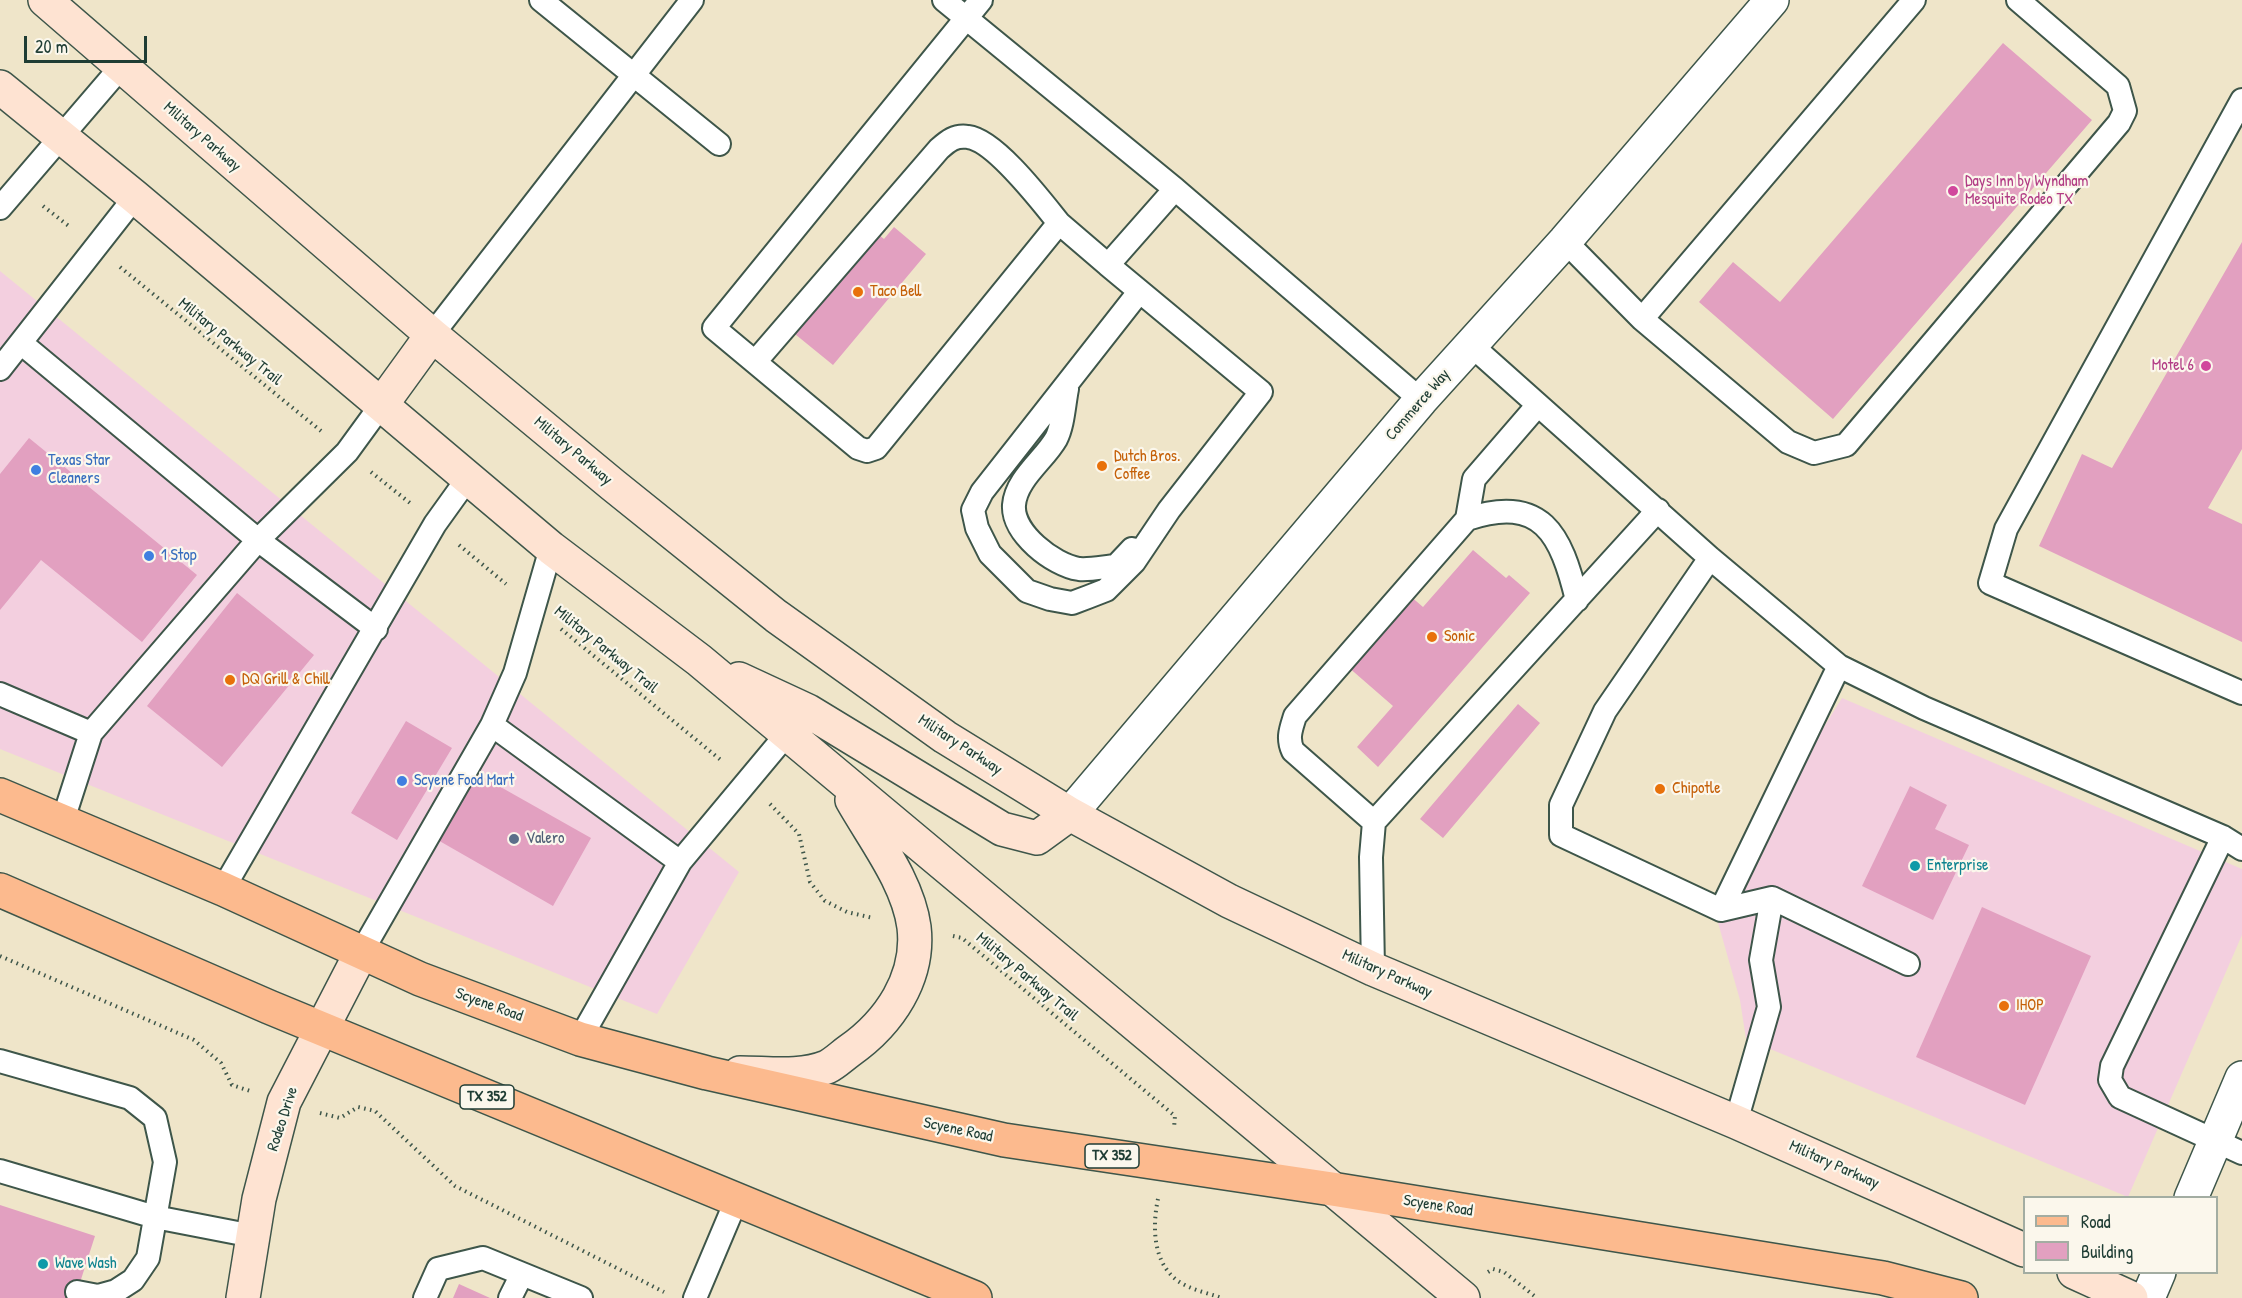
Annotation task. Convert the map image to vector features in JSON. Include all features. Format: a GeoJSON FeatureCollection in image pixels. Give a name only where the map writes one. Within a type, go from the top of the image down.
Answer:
{"type":"FeatureCollection","features":[{"type":"Feature","properties":{"kind":"main road","name":"Military Parkway"},"geometry":{"type":"LineString","coordinates":[[45,0],[432,335],[776,616],[945,736],[1070,814],[1229,901],[1373,969],[1736,1122],[2023,1249]]}},
{"type":"Feature","properties":{"kind":"main road"},"geometry":{"type":"LineString","coordinates":[[0,87],[382,404],[550,548],[699,660],[797,722],[1002,829],[1037,838],[1070,814]]}},
{"type":"Feature","properties":{"kind":"main road"},"geometry":{"type":"LineString","coordinates":[[382,404],[432,335]]}},
{"type":"Feature","properties":{"kind":"main road"},"geometry":{"type":"LineString","coordinates":[[707,1072],[802,1074],[828,1066],[864,1041],[887,1018],[905,988],[913,956],[914,928],[904,891],[840,780],[797,722]]}},
{"type":"Feature","properties":{"kind":"main road"},"geometry":{"type":"LineString","coordinates":[[840,780],[1332,1189],[1473,1286]]}},
{"type":"Feature","properties":{"kind":"main road","name":"Scyene Road"},"geometry":{"type":"LineString","coordinates":[[0,795],[223,889],[420,979],[580,1039],[707,1072],[1004,1140],[1332,1189],[1883,1278],[1961,1298]]}},
{"type":"Feature","properties":{"kind":"main road","name":"TX 352"},"geometry":{"type":"LineString","coordinates":[[0,890],[320,1028],[975,1298]]}},
{"type":"Feature","properties":{"kind":"main road","name":"Rodeo Drive"},"geometry":{"type":"LineString","coordinates":[[243,1298],[259,1199],[284,1102],[320,1028],[361,953]]}},
{"type":"Feature","properties":{"kind":"main road"},"geometry":{"type":"LineString","coordinates":[[2078,1274],[2131,1298]]}},
{"type":"Feature","properties":{"kind":"street","name":"Commerce Way"},"geometry":{"type":"LineString","coordinates":[[1070,814],[1421,400],[1565,241],[1772,0]]}},
{"type":"Feature","properties":{"kind":"street"},"geometry":{"type":"LineString","coordinates":[[2192,1196],[2228,1148],[2242,1078]]}},
{"type":"Feature","properties":{"kind":"street"},"geometry":{"type":"LineString","coordinates":[[2148,1298],[2158,1274]]}},
{"type":"Feature","properties":{"kind":"lane"},"geometry":{"type":"LineString","coordinates":[[541,0],[720,144]]}},
{"type":"Feature","properties":{"kind":"lane"},"geometry":{"type":"LineString","coordinates":[[432,335],[692,0]]}},
{"type":"Feature","properties":{"kind":"lane"},"geometry":{"type":"LineString","coordinates":[[944,0],[1175,189],[1421,400]]}},
{"type":"Feature","properties":{"kind":"lane"},"geometry":{"type":"LineString","coordinates":[[981,0],[714,328],[858,448],[867,451],[876,448],[1059,224]]}},
{"type":"Feature","properties":{"kind":"lane"},"geometry":{"type":"LineString","coordinates":[[1642,319],[1914,0]]}},
{"type":"Feature","properties":{"kind":"lane"},"geometry":{"type":"LineString","coordinates":[[1565,241],[1642,319],[1788,442],[1814,453],[1846,446],[2119,123],[2125,111],[2118,86],[2018,0]]}},
{"type":"Feature","properties":{"kind":"lane"},"geometry":{"type":"LineString","coordinates":[[0,208],[121,67]]}},
{"type":"Feature","properties":{"kind":"lane"},"geometry":{"type":"LineString","coordinates":[[2242,100],[2007,528],[1990,583],[2242,693]]}},
{"type":"Feature","properties":{"kind":"lane"},"geometry":{"type":"LineString","coordinates":[[755,362],[939,149],[950,139],[971,137],[979,141],[1022,176],[1059,224],[1261,392],[1169,510],[1134,562],[1106,590],[1072,603],[1050,600],[1027,591],[990,554],[976,528],[972,510],[982,492],[1139,292]]}},
{"type":"Feature","properties":{"kind":"lane"},"geometry":{"type":"LineString","coordinates":[[1108,265],[1175,189]]}},
{"type":"Feature","properties":{"kind":"lane"},"geometry":{"type":"LineString","coordinates":[[0,369],[135,197]]}},
{"type":"Feature","properties":{"kind":"lane"},"geometry":{"type":"LineString","coordinates":[[21,343],[258,540],[376,630]]}},
{"type":"Feature","properties":{"kind":"lane"},"geometry":{"type":"LineString","coordinates":[[1471,345],[1710,558],[1839,666],[1924,708],[2233,843],[2112,1066],[2110,1080],[2120,1097],[2228,1148]]}},
{"type":"Feature","properties":{"kind":"lane"},"geometry":{"type":"LineString","coordinates":[[1068,384],[1057,437],[1021,484],[1014,504],[1018,525],[1032,543],[1054,559],[1078,569],[1116,566],[1169,510]]}},
{"type":"Feature","properties":{"kind":"lane"},"geometry":{"type":"LineString","coordinates":[[63,820],[91,733],[258,540],[347,452],[382,404]]}},
{"type":"Feature","properties":{"kind":"lane"},"geometry":{"type":"LineString","coordinates":[[1467,519],[1474,479],[1537,406]]}},
{"type":"Feature","properties":{"kind":"lane"},"geometry":{"type":"LineString","coordinates":[[223,889],[376,630],[435,524],[468,478]]}},
{"type":"Feature","properties":{"kind":"lane"},"geometry":{"type":"LineString","coordinates":[[1374,822],[1293,751],[1289,743],[1289,734],[1295,716],[1467,519],[1493,510],[1515,510],[1530,515],[1558,542],[1567,559],[1577,600]]}},
{"type":"Feature","properties":{"kind":"lane"},"geometry":{"type":"LineString","coordinates":[[1373,969],[1371,857],[1374,822],[1658,510]]}},
{"type":"Feature","properties":{"kind":"lane"},"geometry":{"type":"LineString","coordinates":[[361,953],[379,917],[492,725],[515,674],[550,548]]}},
{"type":"Feature","properties":{"kind":"lane"},"geometry":{"type":"LineString","coordinates":[[1710,558],[1605,711],[1561,805],[1561,835],[1721,910],[1772,898],[1908,964]]}},
{"type":"Feature","properties":{"kind":"lane"},"geometry":{"type":"LineString","coordinates":[[1721,910],[1839,666]]}},
{"type":"Feature","properties":{"kind":"lane"},"geometry":{"type":"LineString","coordinates":[[0,694],[91,733]]}},
{"type":"Feature","properties":{"kind":"lane"},"geometry":{"type":"LineString","coordinates":[[580,1039],[680,862],[797,722]]}},
{"type":"Feature","properties":{"kind":"lane"},"geometry":{"type":"LineString","coordinates":[[492,725],[680,862]]}},
{"type":"Feature","properties":{"kind":"lane"},"geometry":{"type":"LineString","coordinates":[[1736,1122],[1769,1007],[1761,960],[1772,898]]}},
{"type":"Feature","properties":{"kind":"lane"},"geometry":{"type":"LineString","coordinates":[[0,1061],[130,1098],[155,1118],[165,1162],[148,1258],[133,1280],[116,1291],[98,1296],[77,1292]]}},
{"type":"Feature","properties":{"kind":"lane"},"geometry":{"type":"LineString","coordinates":[[0,1171],[155,1217],[253,1236]]}},
{"type":"Feature","properties":{"kind":"lane"},"geometry":{"type":"LineString","coordinates":[[695,1298],[736,1201]]}},
{"type":"Feature","properties":{"kind":"lane"},"geometry":{"type":"LineString","coordinates":[[426,1298],[438,1269],[483,1258],[580,1298]]}},
{"type":"Feature","properties":{"kind":"lane"},"geometry":{"type":"LineString","coordinates":[[510,1298],[522,1274]]}},
{"type":"Feature","properties":{"kind":"path","name":"Military Parkway Trail"},"geometry":{"type":"LineString","coordinates":[[19,187],[347,452],[746,781],[799,834],[810,882],[825,901],[847,912],[962,938],[1175,1116],[1174,1127]]}},
{"type":"Feature","properties":{"kind":"path"},"geometry":{"type":"LineString","coordinates":[[0,956],[195,1040],[221,1063],[232,1085]]}},
{"type":"Feature","properties":{"kind":"path"},"geometry":{"type":"LineString","coordinates":[[328,1115],[340,1118],[358,1107],[375,1111],[455,1186],[665,1293]]}},
{"type":"Feature","properties":{"kind":"path"},"geometry":{"type":"LineString","coordinates":[[1157,1205],[1154,1231],[1158,1257],[1177,1281],[1222,1298]]}},
{"type":"Feature","properties":{"kind":"path"},"geometry":{"type":"LineString","coordinates":[[1473,1286],[1493,1269],[1504,1272],[1537,1298]]}},
{"type":"Feature","properties":{"kind":"shaded area"},"geometry":{"type":"Polygon","coordinates":[[[0,271],[739,872],[657,1014],[0,749],[0,271]]]}},
{"type":"Feature","properties":{"kind":"shaded area"},"geometry":{"type":"Polygon","coordinates":[[[1842,698],[2242,869],[2242,935],[2128,1196],[1746,1039],[1740,1000],[1713,905],[1842,698]]]}},
{"type":"Feature","properties":{"kind":"building","name":"Days Inn by Wyndham Mesquite Rodeo TX"},"geometry":{"type":"Polygon","coordinates":[[[2003,43],[2092,120],[1833,419],[1699,302],[1733,262],[1780,302],[2003,43]]]}},
{"type":"Feature","properties":{"kind":"building","name":"Taco Bell"},"geometry":{"type":"Polygon","coordinates":[[[894,227],[926,254],[833,365],[790,330],[873,230],[884,239],[894,227]]]}},
{"type":"Feature","properties":{"kind":"building","name":"Motel 6"},"geometry":{"type":"Polygon","coordinates":[[[2242,242],[2242,449],[2208,508],[2242,524],[2242,642],[2039,546],[2082,454],[2112,468],[2242,242]]]}},
{"type":"Feature","properties":{"kind":"building"},"geometry":{"type":"Polygon","coordinates":[[[29,438],[197,575],[142,642],[41,560],[0,610],[0,474],[29,438]]]}},
{"type":"Feature","properties":{"kind":"building","name":"Sonic"},"geometry":{"type":"Polygon","coordinates":[[[1473,550],[1506,578],[1509,575],[1530,593],[1378,767],[1357,747],[1393,706],[1347,666],[1409,595],[1423,607],[1473,550]]]}},
{"type":"Feature","properties":{"kind":"building","name":"DQ Grill & Chill"},"geometry":{"type":"Polygon","coordinates":[[[237,593],[314,655],[222,767],[147,706],[237,593]]]}},
{"type":"Feature","properties":{"kind":"building"},"geometry":{"type":"Polygon","coordinates":[[[1518,704],[1540,723],[1443,838],[1420,819],[1518,704]]]}},
{"type":"Feature","properties":{"kind":"building","name":"Scyene Food Mart"},"geometry":{"type":"Polygon","coordinates":[[[406,721],[452,748],[397,840],[351,813],[406,721]]]}},
{"type":"Feature","properties":{"kind":"building","name":"Valero"},"geometry":{"type":"Polygon","coordinates":[[[474,772],[591,838],[553,906],[436,839],[474,772]]]}},
{"type":"Feature","properties":{"kind":"building","name":"Enterprise"},"geometry":{"type":"Polygon","coordinates":[[[1910,786],[1947,805],[1935,829],[1969,845],[1933,920],[1862,886],[1910,786]]]}},
{"type":"Feature","properties":{"kind":"building","name":"IHOP"},"geometry":{"type":"Polygon","coordinates":[[[1982,907],[2091,956],[2025,1105],[1916,1057],[1982,907]]]}},
{"type":"Feature","properties":{"kind":"building","name":"Wave Wash"},"geometry":{"type":"Polygon","coordinates":[[[0,1205],[95,1236],[75,1298],[0,1298],[0,1205]]]}},
{"type":"Feature","properties":{"kind":"building"},"geometry":{"type":"Polygon","coordinates":[[[459,1284],[490,1298],[453,1298],[459,1284]]]}},
{"type":"Feature","properties":{"kind":"place","name":"Days Inn by Wyndham Mesquite Rodeo TX"},"geometry":{"type":"Point","coordinates":[1953,191]}},
{"type":"Feature","properties":{"kind":"place","name":"Taco Bell"},"geometry":{"type":"Point","coordinates":[858,292]}},
{"type":"Feature","properties":{"kind":"place","name":"Motel 6"},"geometry":{"type":"Point","coordinates":[2206,366]}},
{"type":"Feature","properties":{"kind":"place","name":"Dutch Bros. Coffee"},"geometry":{"type":"Point","coordinates":[1102,466]}},
{"type":"Feature","properties":{"kind":"place","name":"Texas Star Cleaners"},"geometry":{"type":"Point","coordinates":[36,470]}},
{"type":"Feature","properties":{"kind":"place","name":"1 Stop"},"geometry":{"type":"Point","coordinates":[149,556]}},
{"type":"Feature","properties":{"kind":"place","name":"Sonic"},"geometry":{"type":"Point","coordinates":[1432,637]}},
{"type":"Feature","properties":{"kind":"place","name":"DQ Grill & Chill"},"geometry":{"type":"Point","coordinates":[230,680]}},
{"type":"Feature","properties":{"kind":"place","name":"Scyene Food Mart"},"geometry":{"type":"Point","coordinates":[402,781]}},
{"type":"Feature","properties":{"kind":"place","name":"Chipotle"},"geometry":{"type":"Point","coordinates":[1660,789]}},
{"type":"Feature","properties":{"kind":"place","name":"Valero"},"geometry":{"type":"Point","coordinates":[514,839]}},
{"type":"Feature","properties":{"kind":"place","name":"Enterprise"},"geometry":{"type":"Point","coordinates":[1915,866]}},
{"type":"Feature","properties":{"kind":"place","name":"IHOP"},"geometry":{"type":"Point","coordinates":[2004,1006]}},
{"type":"Feature","properties":{"kind":"place","name":"Wave Wash"},"geometry":{"type":"Point","coordinates":[43,1264]}}]}
